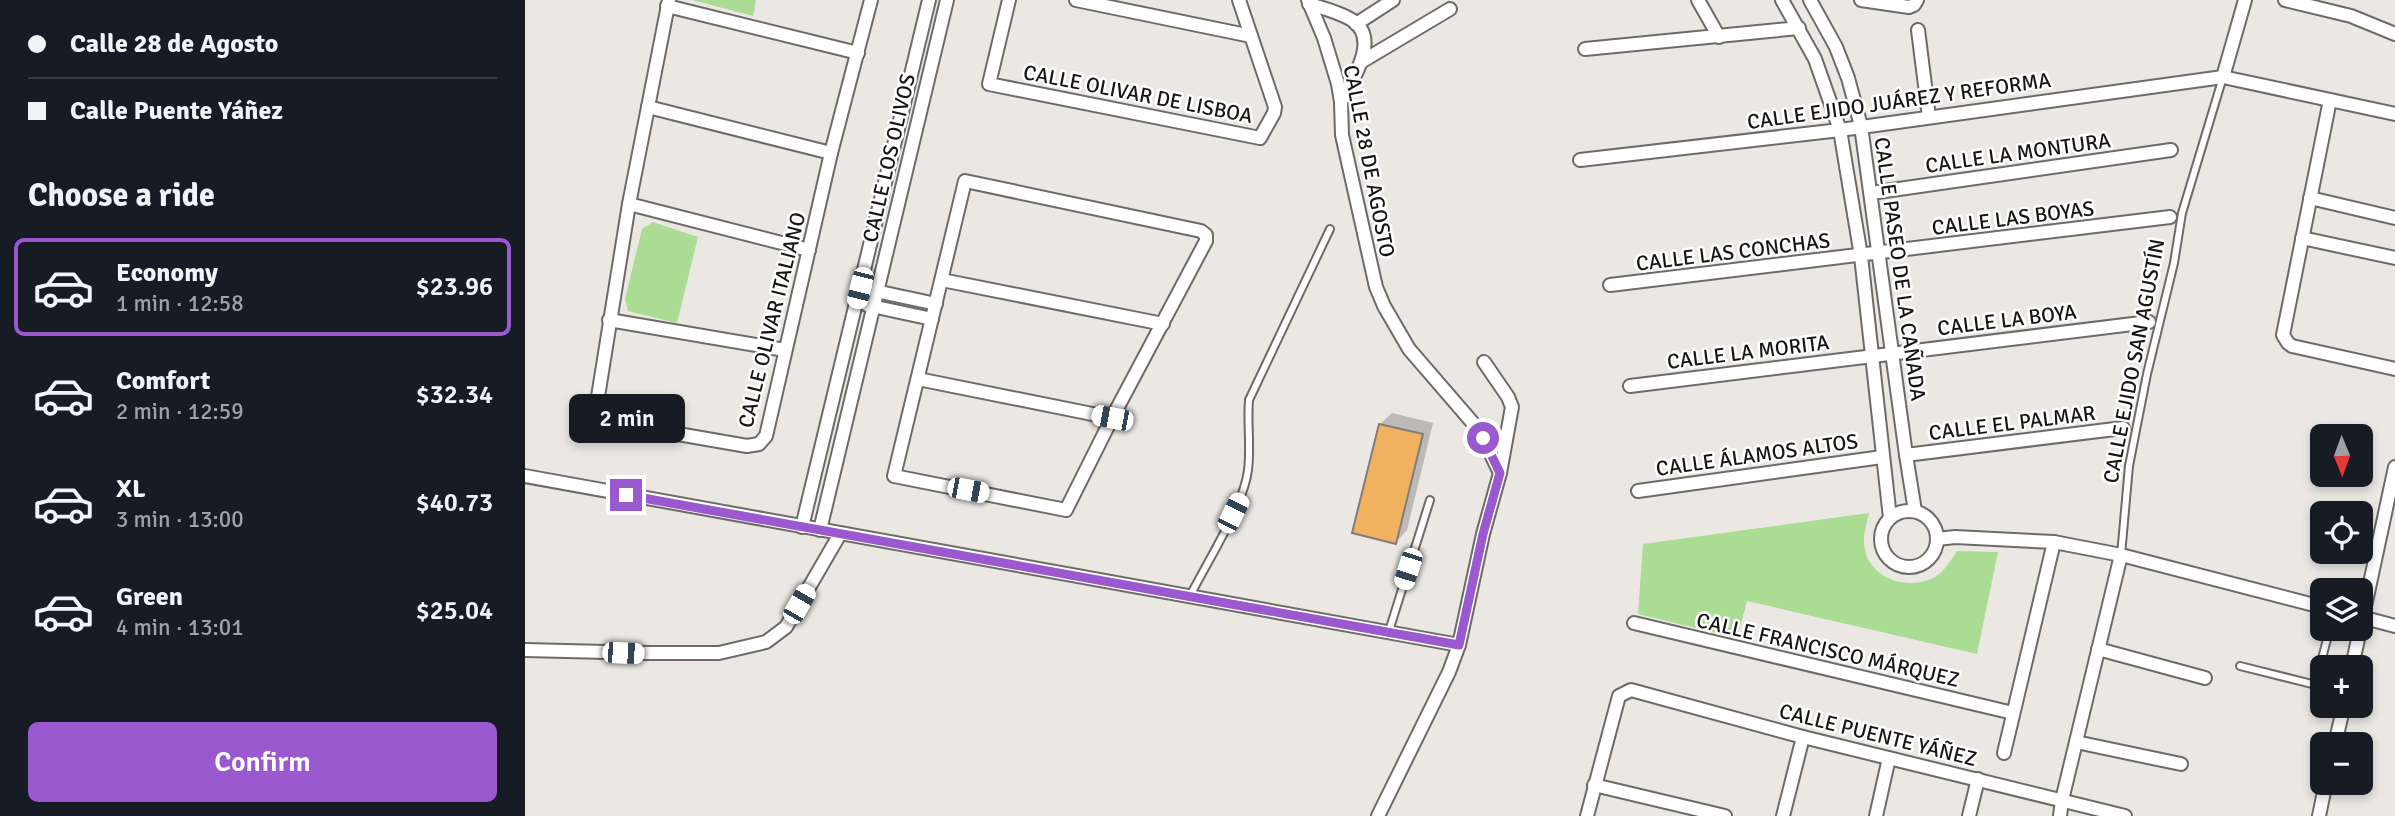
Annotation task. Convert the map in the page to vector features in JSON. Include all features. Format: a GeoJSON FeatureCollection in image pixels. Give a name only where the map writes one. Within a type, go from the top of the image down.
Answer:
{"type":"FeatureCollection","features":[{"type":"Feature","properties":{"kind":"street","name":"CALLE OLIVAR ITALIANO"},"geometry":{"type":"LineString","coordinates":[[668,3],[629,204],[595,403],[598,413],[609,422],[754,446],[763,441],[831,153],[871,0]]}},
{"type":"Feature","properties":{"kind":"street","name":"CALLE LOS OLIVOS"},"geometry":{"type":"LineString","coordinates":[[802,527],[929,0]]}},
{"type":"Feature","properties":{"kind":"street","name":"CALLE LOS OLIVOS"},"geometry":{"type":"LineString","coordinates":[[820,530],[947,0]]}},
{"type":"Feature","properties":{"kind":"street","name":"CALLE OLIVAR DE LISBOA"},"geometry":{"type":"LineString","coordinates":[[1009,0],[989,84],[1260,138],[1275,107],[1239,0]]}},
{"type":"Feature","properties":{"kind":"street"},"geometry":{"type":"LineString","coordinates":[[1076,0],[1251,36]]}},
{"type":"Feature","properties":{"kind":"street"},"geometry":{"type":"LineString","coordinates":[[1356,24],[1393,0]]}},
{"type":"Feature","properties":{"kind":"street"},"geometry":{"type":"LineString","coordinates":[[1698,0],[1719,37]]}},
{"type":"Feature","properties":{"kind":"street","name":"CALLE PASEO DE LA CAÑADA"},"geometry":{"type":"LineString","coordinates":[[1782,0],[1825,80],[1840,130],[1861,256],[1890,518]]}},
{"type":"Feature","properties":{"kind":"street","name":"CALLE PASEO DE LA CAÑADA"},"geometry":{"type":"LineString","coordinates":[[1810,0],[1836,47],[1861,126],[1916,511]]}},
{"type":"Feature","properties":{"kind":"street"},"geometry":{"type":"LineString","coordinates":[[1861,0],[1909,7],[1917,0]]}},
{"type":"Feature","properties":{"kind":"street","name":"CALLE EJIDO SAN AGUSTÍN"},"geometry":{"type":"LineString","coordinates":[[2223,77],[2245,0]]}},
{"type":"Feature","properties":{"kind":"street"},"geometry":{"type":"LineString","coordinates":[[2285,0],[2351,16],[2395,34]]}},
{"type":"Feature","properties":{"kind":"street"},"geometry":{"type":"LineString","coordinates":[[1309,2],[1338,13],[1356,24],[1364,43],[1361,62],[1341,102]]}},
{"type":"Feature","properties":{"kind":"street","name":"CALLE 28 DE AGOSTO"},"geometry":{"type":"LineString","coordinates":[[1309,2],[1324,38],[1341,102],[1342,135],[1372,277],[1379,296],[1409,349],[1483,438],[1500,473]]}},
{"type":"Feature","properties":{"kind":"street"},"geometry":{"type":"LineString","coordinates":[[668,3],[858,53]]}},
{"type":"Feature","properties":{"kind":"street"},"geometry":{"type":"LineString","coordinates":[[1361,62],[1450,9]]}},
{"type":"Feature","properties":{"kind":"street"},"geometry":{"type":"LineString","coordinates":[[1585,49],[1799,28]]}},
{"type":"Feature","properties":{"kind":"street"},"geometry":{"type":"LineString","coordinates":[[1918,30],[1929,117]]}},
{"type":"Feature","properties":{"kind":"street","name":"CALLE EJIDO JUÁREZ Y REFORMA"},"geometry":{"type":"LineString","coordinates":[[1580,160],[1840,130],[2223,77],[2395,114]]}},
{"type":"Feature","properties":{"kind":"street"},"geometry":{"type":"LineString","coordinates":[[2330,100],[2283,330],[2284,340],[2292,346],[2395,369]]}},
{"type":"Feature","properties":{"kind":"street"},"geometry":{"type":"LineString","coordinates":[[648,107],[831,153]]}},
{"type":"Feature","properties":{"kind":"street","name":"CALLE LA MONTURA"},"geometry":{"type":"LineString","coordinates":[[1871,193],[2171,150]]}},
{"type":"Feature","properties":{"kind":"street"},"geometry":{"type":"LineString","coordinates":[[965,181],[1201,231],[1206,235],[1206,241],[1066,510],[894,476],[936,304],[965,181]]}},
{"type":"Feature","properties":{"kind":"street"},"geometry":{"type":"LineString","coordinates":[[2310,198],[2395,218]]}},
{"type":"Feature","properties":{"kind":"street"},"geometry":{"type":"LineString","coordinates":[[629,204],[809,250]]}},
{"type":"Feature","properties":{"kind":"street","name":"CALLE LAS BOYAS"},"geometry":{"type":"LineString","coordinates":[[1861,256],[2170,217]]}},
{"type":"Feature","properties":{"kind":"street"},"geometry":{"type":"LineString","coordinates":[[2302,238],[2395,258]]}},
{"type":"Feature","properties":{"kind":"street","name":"CALLE LAS CONCHAS"},"geometry":{"type":"LineString","coordinates":[[1610,285],[1861,256]]}},
{"type":"Feature","properties":{"kind":"street"},"geometry":{"type":"LineString","coordinates":[[942,280],[1163,324]]}},
{"type":"Feature","properties":{"kind":"street"},"geometry":{"type":"LineString","coordinates":[[860,288],[936,304]]}},
{"type":"Feature","properties":{"kind":"street"},"geometry":{"type":"LineString","coordinates":[[856,303],[932,319]]}},
{"type":"Feature","properties":{"kind":"street"},"geometry":{"type":"LineString","coordinates":[[609,320],[785,350]]}},
{"type":"Feature","properties":{"kind":"street","name":"CALLE LA BOYA"},"geometry":{"type":"LineString","coordinates":[[1871,357],[2149,322]]}},
{"type":"Feature","properties":{"kind":"street","name":"CALLE LA MORITA"},"geometry":{"type":"LineString","coordinates":[[1630,386],[1871,357]]}},
{"type":"Feature","properties":{"kind":"street"},"geometry":{"type":"LineString","coordinates":[[1378,816],[1443,685],[1459,645],[1483,534],[1500,473],[1512,407],[1484,362]]}},
{"type":"Feature","properties":{"kind":"street"},"geometry":{"type":"LineString","coordinates":[[918,379],[1112,418]]}},
{"type":"Feature","properties":{"kind":"street","name":"CALLE EL PALMAR"},"geometry":{"type":"LineString","coordinates":[[1906,455],[2123,428]]}},
{"type":"Feature","properties":{"kind":"street","name":"CALLE ÁLAMOS ALTOS"},"geometry":{"type":"LineString","coordinates":[[1638,491],[1882,457]]}},
{"type":"Feature","properties":{"kind":"street"},"geometry":{"type":"LineString","coordinates":[[2371,578],[2395,467]]}},
{"type":"Feature","properties":{"kind":"street"},"geometry":{"type":"LineString","coordinates":[[525,476],[1459,645]]}},
{"type":"Feature","properties":{"kind":"street"},"geometry":{"type":"LineString","coordinates":[[1916,511],[1931,522],[1937,540],[1930,557],[1923,563],[1914,566],[1896,564],[1888,558],[1881,542],[1884,524],[1898,513],[1916,511]]}},
{"type":"Feature","properties":{"kind":"street"},"geometry":{"type":"LineString","coordinates":[[525,650],[719,653],[753,647],[766,642],[786,627],[840,534]]}},
{"type":"Feature","properties":{"kind":"street"},"geometry":{"type":"LineString","coordinates":[[1937,540],[1955,537],[2054,542],[2121,555],[2310,604]]}},
{"type":"Feature","properties":{"kind":"street"},"geometry":{"type":"LineString","coordinates":[[2004,753],[2054,542]]}},
{"type":"Feature","properties":{"kind":"street","name":"CALLE EJIDO SAN AGUSTÍN"},"geometry":{"type":"LineString","coordinates":[[2060,816],[2121,555]]}},
{"type":"Feature","properties":{"kind":"street"},"geometry":{"type":"LineString","coordinates":[[2373,621],[2395,626]]}},
{"type":"Feature","properties":{"kind":"street","name":"CALLE FRANCISCO MÁRQUEZ"},"geometry":{"type":"LineString","coordinates":[[1634,624],[2013,713]]}},
{"type":"Feature","properties":{"kind":"street"},"geometry":{"type":"LineString","coordinates":[[2098,649],[2205,678]]}},
{"type":"Feature","properties":{"kind":"street","name":"CALLE PUENTE YÁÑEZ"},"geometry":{"type":"LineString","coordinates":[[1594,785],[1619,696],[1622,692],[1637,690],[1803,737],[2125,816]]}},
{"type":"Feature","properties":{"kind":"street"},"geometry":{"type":"LineString","coordinates":[[1783,816],[1803,737]]}},
{"type":"Feature","properties":{"kind":"street"},"geometry":{"type":"LineString","coordinates":[[2077,742],[2181,764]]}},
{"type":"Feature","properties":{"kind":"street"},"geometry":{"type":"LineString","coordinates":[[1876,816],[1889,758]]}},
{"type":"Feature","properties":{"kind":"street"},"geometry":{"type":"LineString","coordinates":[[1969,816],[1978,779]]}},
{"type":"Feature","properties":{"kind":"street"},"geometry":{"type":"LineString","coordinates":[[1587,816],[1594,785],[1725,816]]}},
{"type":"Feature","properties":{"kind":"street"},"geometry":{"type":"LineString","coordinates":[[2319,816],[2323,795]]}},
{"type":"Feature","properties":{"kind":"lane","name":"CALLE EJIDO SAN AGUSTÍN"},"geometry":{"type":"LineString","coordinates":[[2121,555],[2129,466],[2147,374],[2174,262],[2182,213],[2223,77]]}},
{"type":"Feature","properties":{"kind":"lane"},"geometry":{"type":"LineString","coordinates":[[1190,596],[1244,492],[1248,470],[1249,400],[1330,229]]}},
{"type":"Feature","properties":{"kind":"lane"},"geometry":{"type":"LineString","coordinates":[[1388,632],[1430,500]]}},
{"type":"Feature","properties":{"kind":"lane"},"geometry":{"type":"LineString","coordinates":[[2239,666],[2312,684],[2316,681],[2327,641]]}},
{"type":"Feature","properties":{"kind":"green space"},"geometry":{"type":"Polygon","coordinates":[[[692,0],[756,0],[753,16],[692,0]]]}},
{"type":"Feature","properties":{"kind":"green space"},"geometry":{"type":"Polygon","coordinates":[[[653,222],[698,237],[677,323],[628,311],[625,299],[642,229],[653,222]]]}},
{"type":"Feature","properties":{"kind":"green space"},"geometry":{"type":"Polygon","coordinates":[[[1869,513],[1864,538],[1866,553],[1879,572],[1899,582],[1911,583],[1935,577],[1957,551],[1998,552],[1977,654],[1747,601],[1737,638],[1638,614],[1643,544],[1869,513]]]}},
{"type":"Feature","properties":{"kind":"building"},"geometry":{"type":"Polygon","coordinates":[[[1379,424],[1423,434],[1396,544],[1352,533],[1379,424]]]}},
{"type":"Feature","properties":{"kind":"route"},"geometry":{"type":"LineString","coordinates":[[626,495],[1459,645],[1483,534],[1500,473],[1483,438]]}}]}
